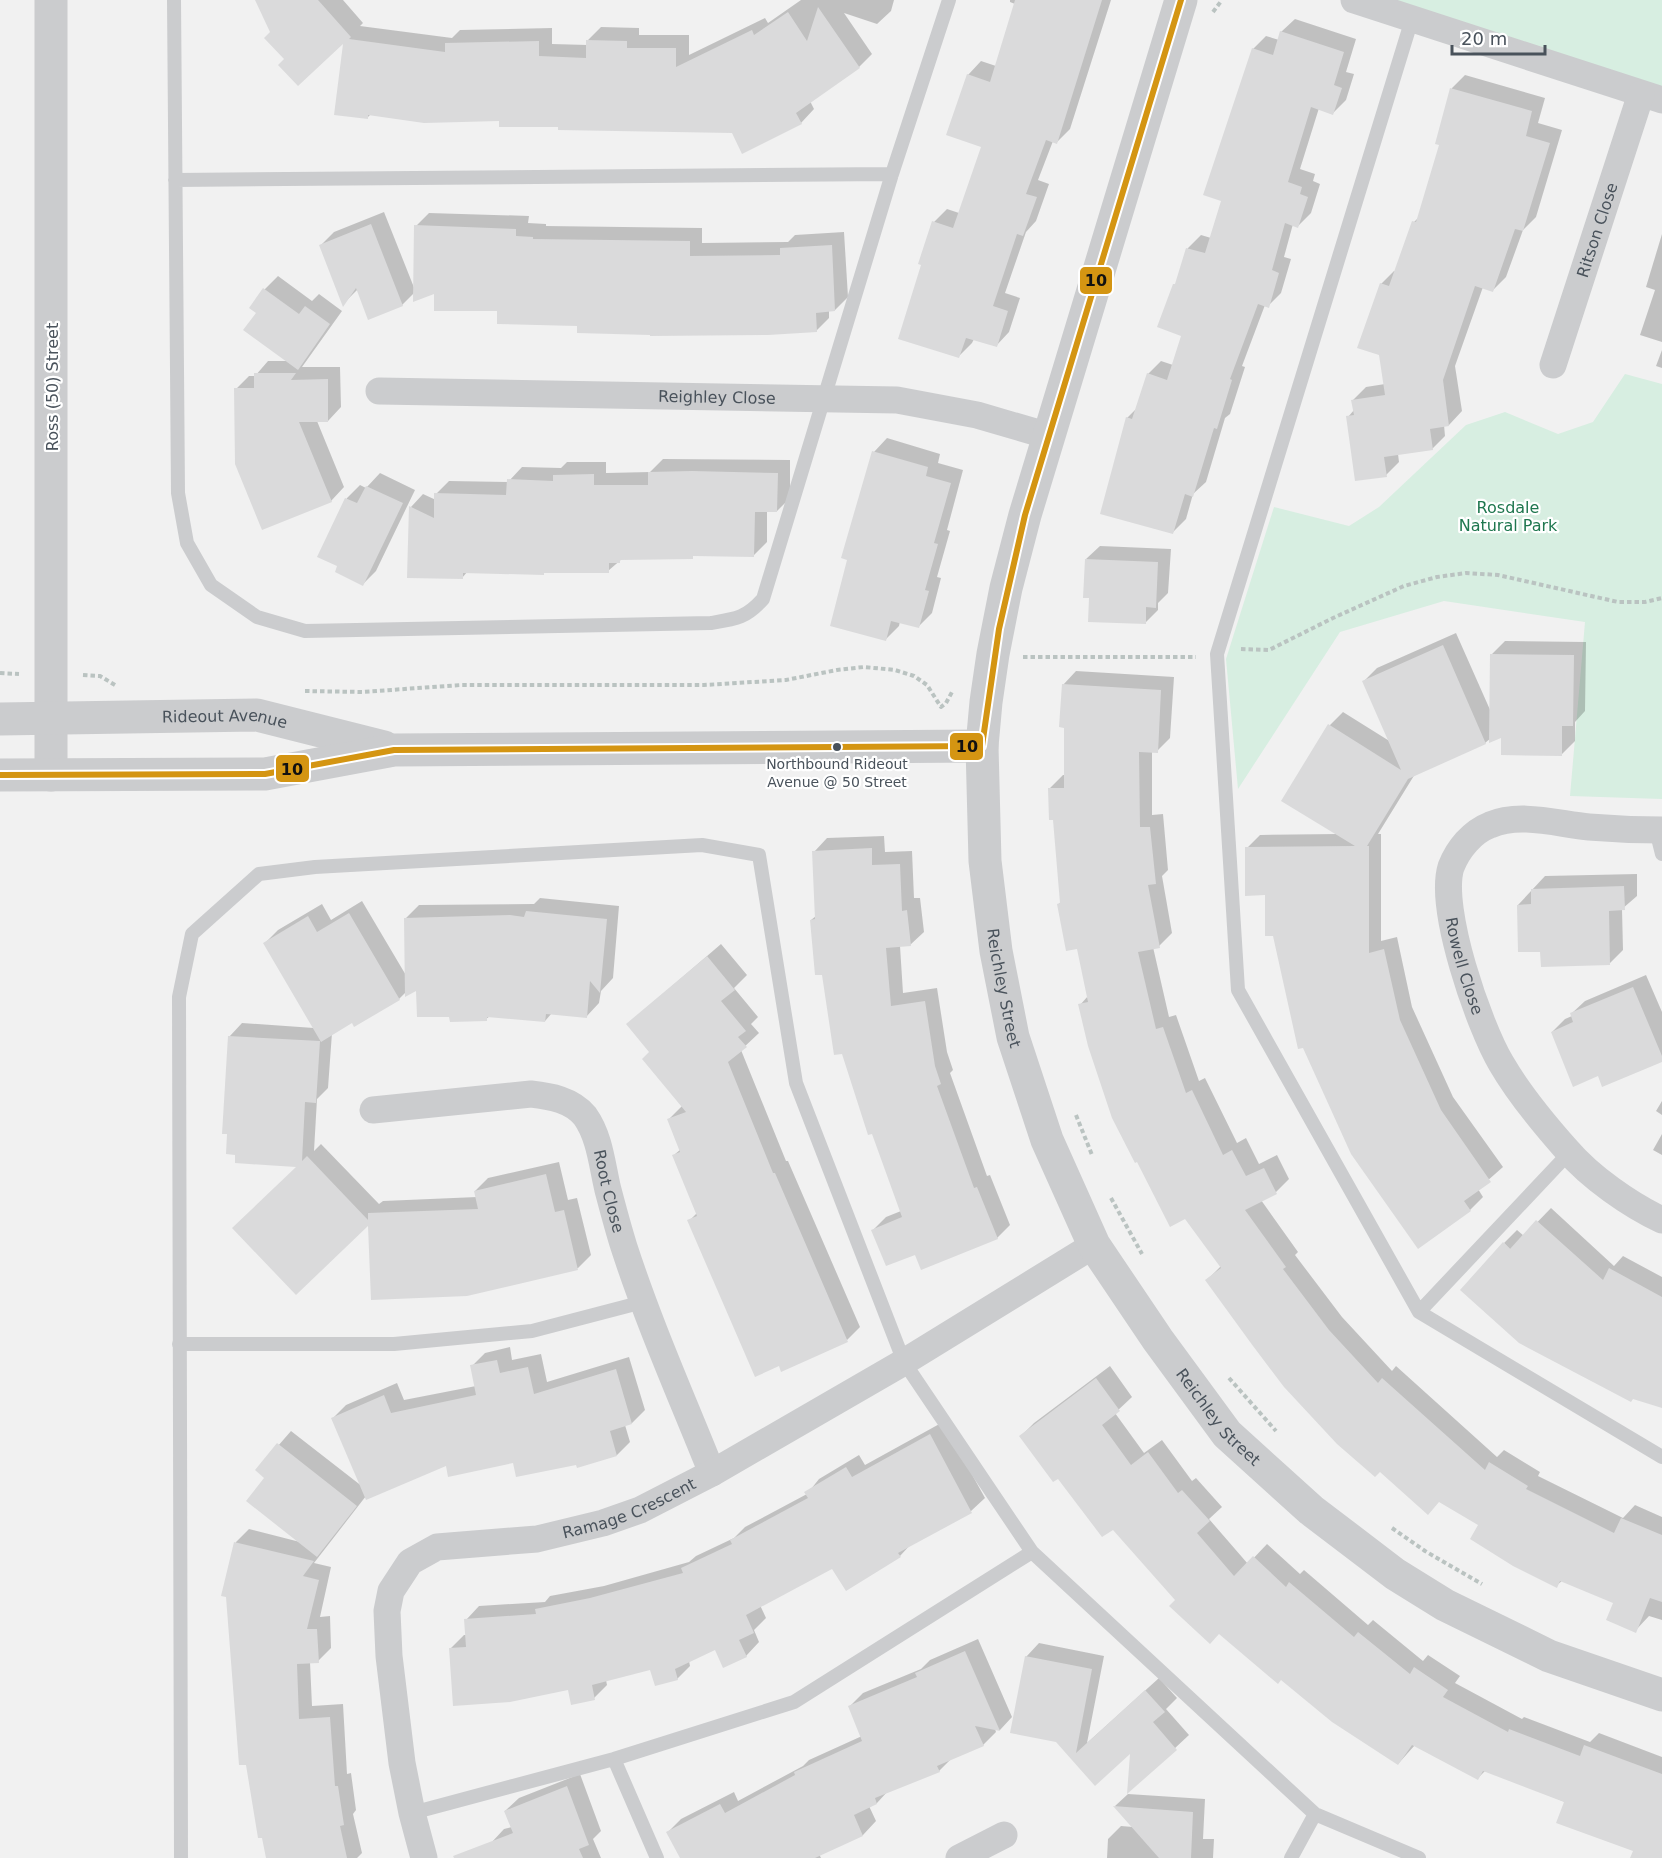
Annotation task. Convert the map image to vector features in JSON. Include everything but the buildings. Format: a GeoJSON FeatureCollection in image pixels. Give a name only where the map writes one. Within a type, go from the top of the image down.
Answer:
{"type":"FeatureCollection","features":[{"type":"Feature","properties":{"kind":"street","name":"Ross (50) Street"},"geometry":{"type":"LineString","coordinates":[[51,0],[51,775]]}},
{"type":"Feature","properties":{"kind":"street","name":"Reichley Street"},"geometry":{"type":"LineString","coordinates":[[1181,0],[1049,436],[1006,588],[993,654],[982,746],[985,861],[996,951],[1013,1037],[1047,1140],[1094,1245],[1158,1340],[1227,1434],[1311,1510],[1395,1574],[1445,1605],[1550,1656],[1662,1695]]}},
{"type":"Feature","properties":{"kind":"street"},"geometry":{"type":"LineString","coordinates":[[1354,0],[1651,97]]}},
{"type":"Feature","properties":{"kind":"street","name":"Ritson Close"},"geometry":{"type":"LineString","coordinates":[[1553,365],[1651,97]]}},
{"type":"Feature","properties":{"kind":"street","name":"Reighley Close"},"geometry":{"type":"LineString","coordinates":[[379,391],[897,400],[977,416],[1049,436]]}},
{"type":"Feature","properties":{"kind":"street","name":"Rideout Avenue"},"geometry":{"type":"LineString","coordinates":[[0,719],[257,715],[394,750]]}},
{"type":"Feature","properties":{"kind":"street","name":"Rideout Avenue"},"geometry":{"type":"LineString","coordinates":[[0,775],[265,774],[394,750],[982,746]]}},
{"type":"Feature","properties":{"kind":"street","name":"Rowell Close"},"geometry":{"type":"LineString","coordinates":[[1660,838],[1592,827],[1510,819],[1490,825],[1474,834],[1460,849],[1451,868],[1448,896],[1456,938],[1473,997],[1501,1062],[1526,1099],[1569,1153],[1609,1188],[1662,1220]]}},
{"type":"Feature","properties":{"kind":"street","name":"Root Close"},"geometry":{"type":"LineString","coordinates":[[373,1110],[531,1094],[549,1096],[566,1102],[583,1113],[592,1127],[598,1144],[621,1235],[643,1302],[712,1473]]}},
{"type":"Feature","properties":{"kind":"street","name":"Ramage Crescent"},"geometry":{"type":"LineString","coordinates":[[424,1858],[402,1763],[389,1656],[387,1611],[391,1591],[410,1562],[437,1547],[537,1539],[603,1523],[640,1510],[712,1473],[904,1362],[1094,1245]]}},
{"type":"Feature","properties":{"kind":"street"},"geometry":{"type":"LineString","coordinates":[[959,1858],[1004,1835]]}},
{"type":"Feature","properties":{"kind":"lane"},"geometry":{"type":"LineString","coordinates":[[174,0],[178,492],[187,543],[210,585],[257,617],[305,631],[711,623],[736,619],[751,612],[763,598],[892,174],[950,0]]}},
{"type":"Feature","properties":{"kind":"lane"},"geometry":{"type":"LineString","coordinates":[[1412,19],[1217,654],[1238,990],[1419,1312],[1662,1457]]}},
{"type":"Feature","properties":{"kind":"lane"},"geometry":{"type":"LineString","coordinates":[[175,180],[892,174]]}},
{"type":"Feature","properties":{"kind":"lane"},"geometry":{"type":"LineString","coordinates":[[181,1858],[179,998],[192,934],[259,874],[315,867],[702,845],[759,855],[796,1083],[904,1362],[1032,1552],[1315,1815],[1419,1858]]}},
{"type":"Feature","properties":{"kind":"lane"},"geometry":{"type":"LineString","coordinates":[[1419,1312],[1569,1153]]}},
{"type":"Feature","properties":{"kind":"lane"},"geometry":{"type":"LineString","coordinates":[[179,1344],[394,1344],[532,1332],[643,1302]]}},
{"type":"Feature","properties":{"kind":"lane"},"geometry":{"type":"LineString","coordinates":[[412,1813],[614,1759],[794,1702],[1032,1552]]}},
{"type":"Feature","properties":{"kind":"lane"},"geometry":{"type":"LineString","coordinates":[[614,1759],[657,1858]]}},
{"type":"Feature","properties":{"kind":"lane"},"geometry":{"type":"LineString","coordinates":[[1291,1858],[1315,1815]]}},
{"type":"Feature","properties":{"kind":"path"},"geometry":{"type":"LineString","coordinates":[[1210,15],[1222,0]]}},
{"type":"Feature","properties":{"kind":"path"},"geometry":{"type":"LineString","coordinates":[[1026,657],[1201,657],[1236,649],[1269,650],[1404,586],[1437,577],[1466,573],[1498,575],[1618,602],[1646,602],[1662,598]]}},
{"type":"Feature","properties":{"kind":"path"},"geometry":{"type":"LineString","coordinates":[[1025,666],[1027,648]]}},
{"type":"Feature","properties":{"kind":"path"},"geometry":{"type":"LineString","coordinates":[[303,692],[362,692],[461,685],[704,686],[786,680],[864,667],[895,670],[914,676],[927,686],[941,707],[952,696],[953,686]]}},
{"type":"Feature","properties":{"kind":"path"},"geometry":{"type":"LineString","coordinates":[[83,675],[100,676],[124,688]]}},
{"type":"Feature","properties":{"kind":"path"},"geometry":{"type":"LineString","coordinates":[[1073,1106],[1093,1157]]}},
{"type":"Feature","properties":{"kind":"path"},"geometry":{"type":"LineString","coordinates":[[1110,1197],[1145,1258]]}},
{"type":"Feature","properties":{"kind":"path"},"geometry":{"type":"LineString","coordinates":[[1228,1377],[1277,1433]]}},
{"type":"Feature","properties":{"kind":"path"},"geometry":{"type":"LineString","coordinates":[[1389,1526],[1425,1551],[1485,1586]]}},
{"type":"Feature","properties":{"kind":"green space"},"geometry":{"type":"Polygon","coordinates":[[[1352,0],[1662,0],[1662,100],[1352,0]]]}},
{"type":"Feature","properties":{"kind":"green space","name":"Rosdale Natural Park"},"geometry":{"type":"Polygon","coordinates":[[[1625,374],[1662,384],[1662,799],[1570,796],[1585,622],[1444,601],[1340,632],[1238,789],[1226,659],[1274,507],[1349,526],[1379,507],[1466,425],[1505,412],[1558,434],[1593,422],[1625,374]]]}},
{"type":"Feature","properties":{"kind":"transit line","name":"10"},"geometry":{"type":"LineString","coordinates":[[0,775],[265,774],[394,750],[982,746],[999,629],[1025,515],[1181,0]]}},
{"type":"Feature","properties":{"kind":"place","name":"Northbound Rideout Avenue @ 50 Street"},"geometry":{"type":"Point","coordinates":[837,747]}}]}
